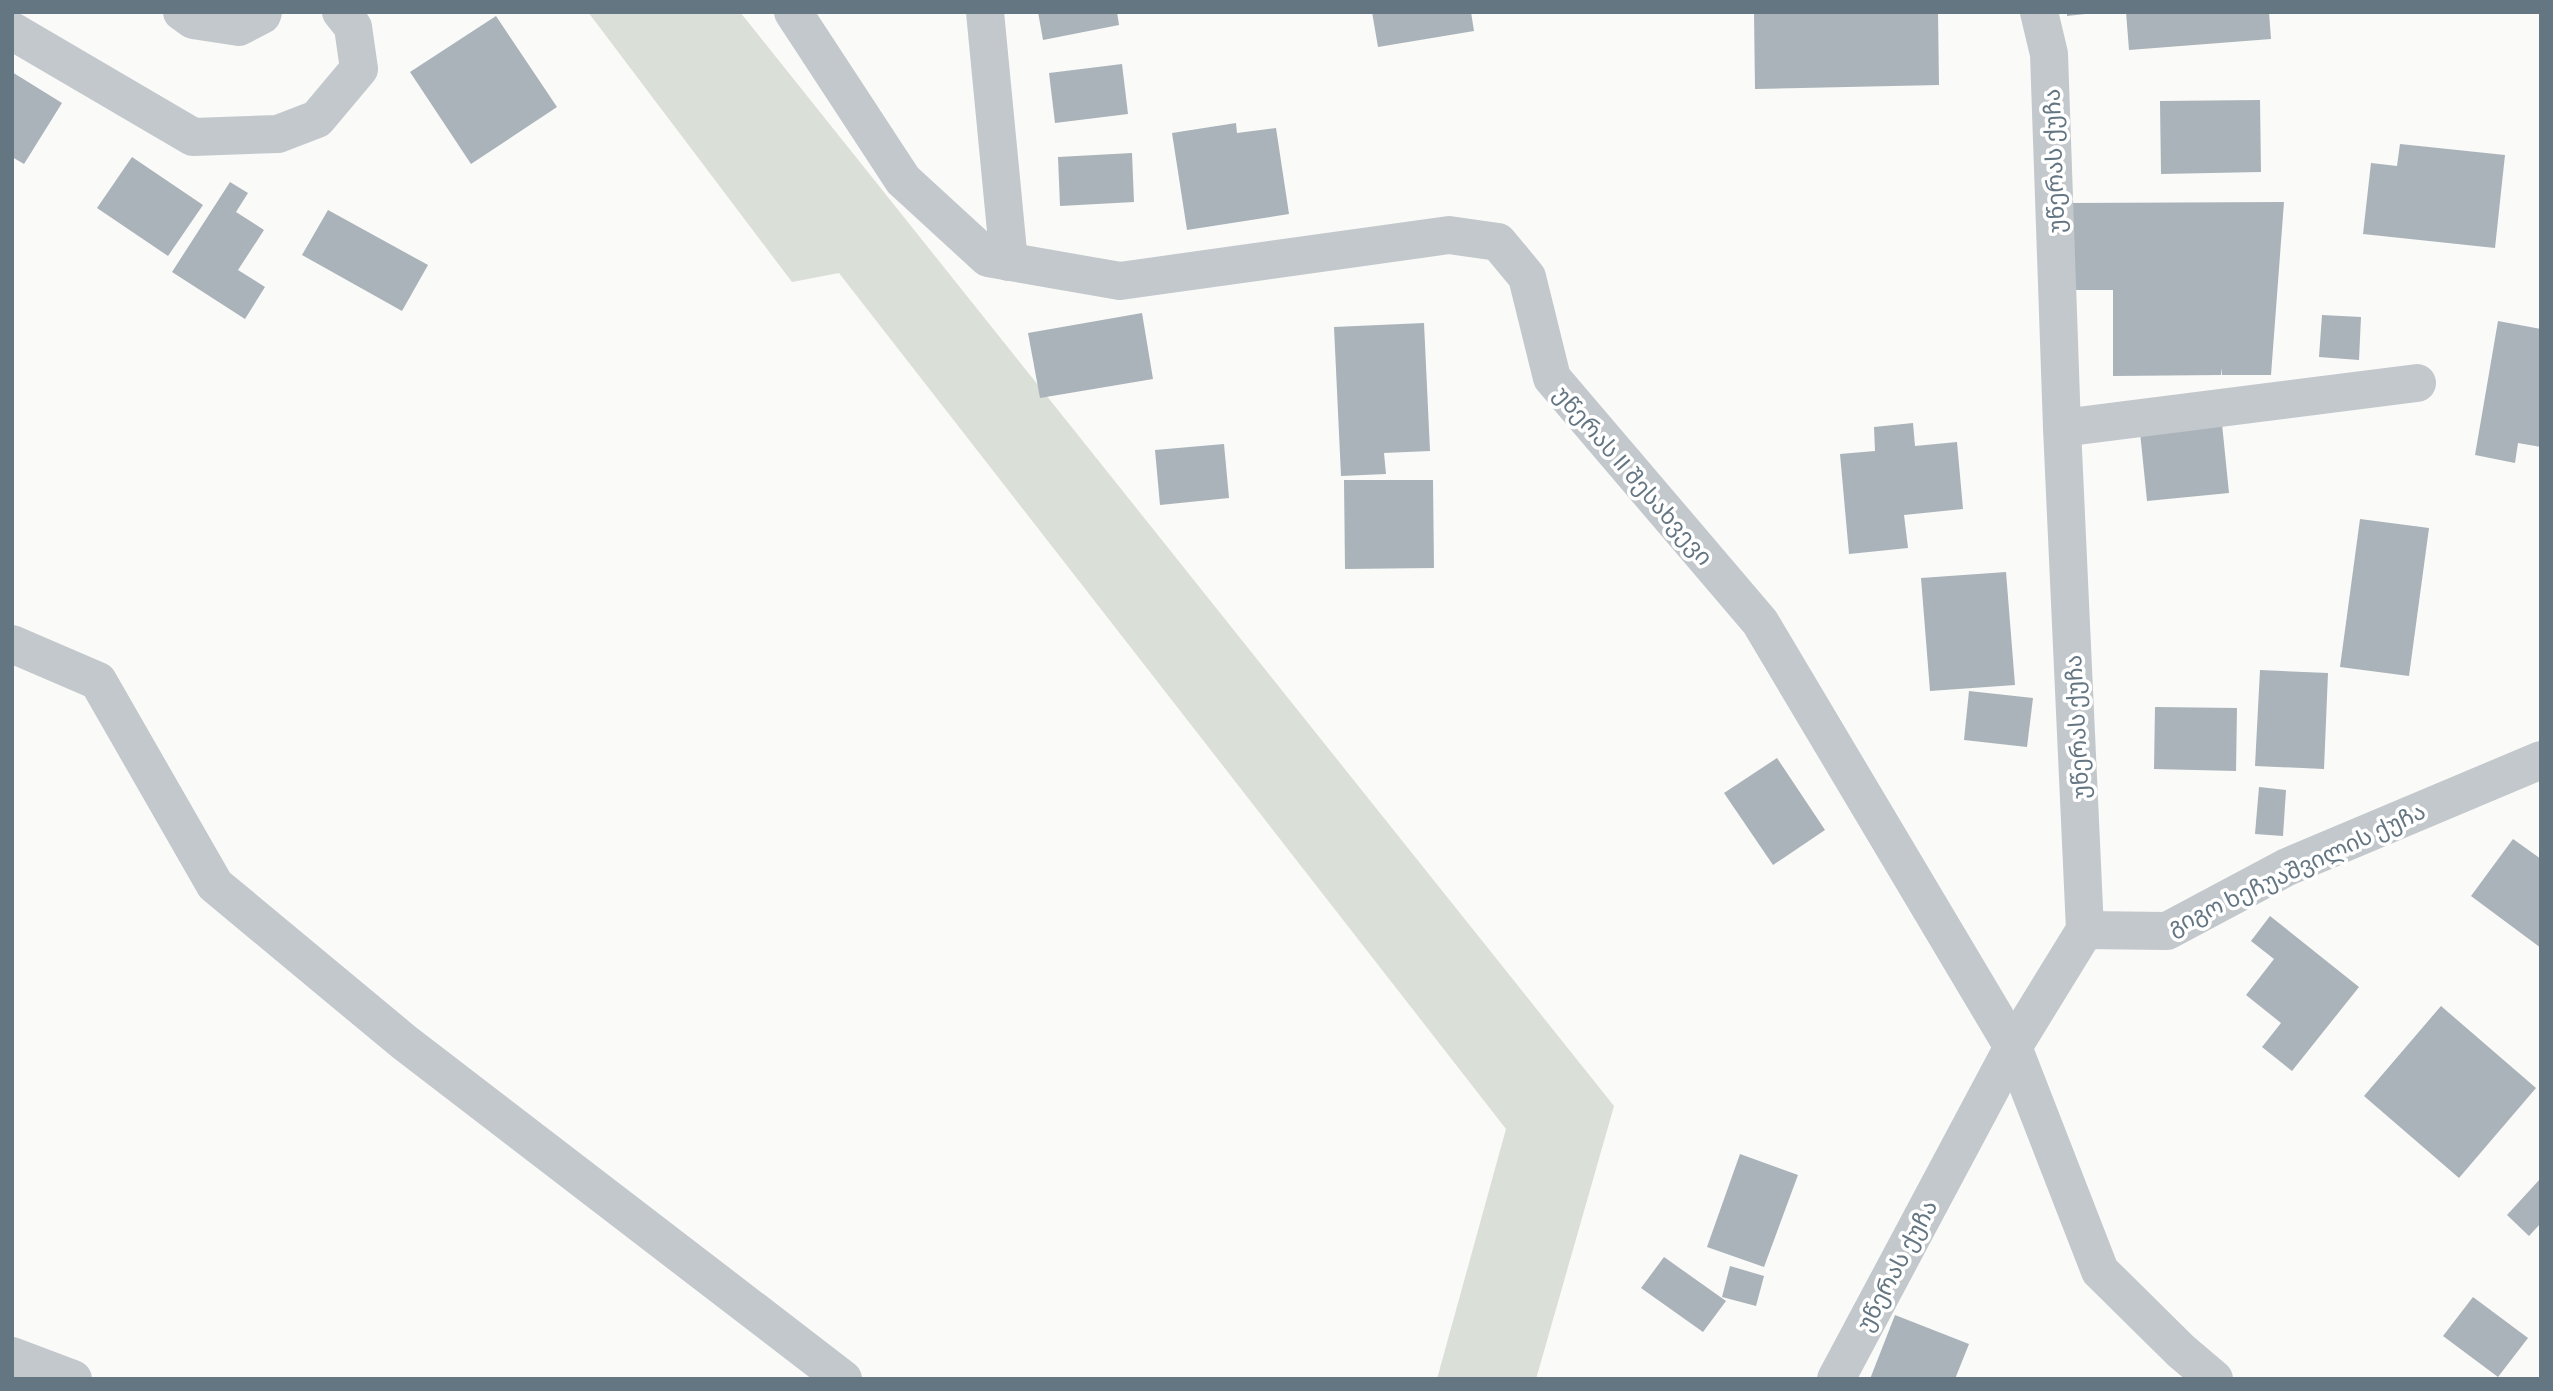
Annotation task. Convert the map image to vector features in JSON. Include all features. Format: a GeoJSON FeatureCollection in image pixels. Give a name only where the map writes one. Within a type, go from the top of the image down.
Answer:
{"type":"FeatureCollection","features":[{"type":"Feature","properties":{"kind":"street"},"geometry":{"type":"LineString","coordinates":[[182,12],[193,20],[239,27],[262,15],[262,12]]}},
{"type":"Feature","properties":{"kind":"street","name":"უწერას II შესახვევი"},"geometry":{"type":"LineString","coordinates":[[793,12],[904,180],[988,258],[1120,281],[1449,234],[1498,243],[1527,277],[1552,379],[1759,622],[2013,1047],[2100,1271],[2181,1351],[2214,1379]]}},
{"type":"Feature","properties":{"kind":"street"},"geometry":{"type":"LineString","coordinates":[[985,12],[1009,262]]}},
{"type":"Feature","properties":{"kind":"street","name":"უწერას ქუჩა"},"geometry":{"type":"LineString","coordinates":[[1836,1379],[2013,1047],[2085,930],[2062,428],[2049,54],[2039,12]]}},
{"type":"Feature","properties":{"kind":"street"},"geometry":{"type":"LineString","coordinates":[[12,31],[192,136],[278,134],[317,119],[359,68],[347,20]]}},
{"type":"Feature","properties":{"kind":"street"},"geometry":{"type":"LineString","coordinates":[[2062,428],[2417,383]]}},
{"type":"Feature","properties":{"kind":"street"},"geometry":{"type":"LineString","coordinates":[[12,643],[98,681],[215,885],[404,1042],[843,1379]]}},
{"type":"Feature","properties":{"kind":"street","name":"გიგო ხეჩუაშვილის ქუჩა"},"geometry":{"type":"LineString","coordinates":[[2085,930],[2167,931],[2287,867],[2541,760]]}},
{"type":"Feature","properties":{"kind":"street"},"geometry":{"type":"LineString","coordinates":[[12,1356],[73,1379]]}},
{"type":"Feature","properties":{"kind":"shaded area"},"geometry":{"type":"Polygon","coordinates":[[[588,12],[740,12],[1614,1106],[1536,1379],[1437,1379],[1506,1129],[839,273],[792,282],[588,12]]]}},
{"type":"Feature","properties":{"kind":"building"},"geometry":{"type":"Polygon","coordinates":[[[1038,12],[1117,12],[1119,25],[1043,40],[1038,12]]]}},
{"type":"Feature","properties":{"kind":"building"},"geometry":{"type":"Polygon","coordinates":[[[1372,12],[1471,12],[1474,31],[1378,47],[1372,12]]]}},
{"type":"Feature","properties":{"kind":"building"},"geometry":{"type":"Polygon","coordinates":[[[1754,12],[1938,12],[1939,85],[1755,89],[1754,12]]]}},
{"type":"Feature","properties":{"kind":"building"},"geometry":{"type":"Polygon","coordinates":[[[2067,12],[2085,12],[2085,14],[2067,16],[2067,12]]]}},
{"type":"Feature","properties":{"kind":"building"},"geometry":{"type":"Polygon","coordinates":[[[2126,12],[2269,12],[2271,39],[2129,50],[2126,12]]]}},
{"type":"Feature","properties":{"kind":"building"},"geometry":{"type":"Polygon","coordinates":[[[496,16],[557,107],[471,164],[410,72],[496,16]]]}},
{"type":"Feature","properties":{"kind":"building"},"geometry":{"type":"Polygon","coordinates":[[[1122,64],[1128,114],[1055,123],[1049,73],[1122,64]]]}},
{"type":"Feature","properties":{"kind":"building"},"geometry":{"type":"Polygon","coordinates":[[[12,72],[62,103],[24,164],[12,157],[12,72]]]}},
{"type":"Feature","properties":{"kind":"building"},"geometry":{"type":"Polygon","coordinates":[[[2260,100],[2261,172],[2161,174],[2160,101],[2260,100]]]}},
{"type":"Feature","properties":{"kind":"building"},"geometry":{"type":"Polygon","coordinates":[[[1236,123],[1237,133],[1276,128],[1289,214],[1187,230],[1172,133],[1236,123]]]}},
{"type":"Feature","properties":{"kind":"building"},"geometry":{"type":"Polygon","coordinates":[[[2400,144],[2505,155],[2495,248],[2363,234],[2371,163],[2397,166],[2400,144]]]}},
{"type":"Feature","properties":{"kind":"building"},"geometry":{"type":"Polygon","coordinates":[[[1132,153],[1134,202],[1060,206],[1058,157],[1132,153]]]}},
{"type":"Feature","properties":{"kind":"building"},"geometry":{"type":"Polygon","coordinates":[[[132,157],[203,205],[168,256],[97,208],[132,157]]]}},
{"type":"Feature","properties":{"kind":"building"},"geometry":{"type":"Polygon","coordinates":[[[230,182],[248,193],[236,212],[264,230],[238,270],[265,287],[245,319],[172,272],[230,182]]]}},
{"type":"Feature","properties":{"kind":"building"},"geometry":{"type":"Polygon","coordinates":[[[2284,202],[2271,375],[2222,375],[2222,368],[2221,375],[2113,376],[2113,290],[2070,290],[2070,203],[2284,202]]]}},
{"type":"Feature","properties":{"kind":"building"},"geometry":{"type":"Polygon","coordinates":[[[328,210],[428,265],[402,311],[302,255],[328,210]]]}},
{"type":"Feature","properties":{"kind":"building"},"geometry":{"type":"Polygon","coordinates":[[[1142,313],[1153,379],[1040,398],[1028,333],[1142,313]]]}},
{"type":"Feature","properties":{"kind":"building"},"geometry":{"type":"Polygon","coordinates":[[[2322,315],[2361,317],[2359,360],[2319,357],[2322,315]]]}},
{"type":"Feature","properties":{"kind":"building"},"geometry":{"type":"Polygon","coordinates":[[[2498,321],[2541,329],[2541,447],[2518,443],[2515,463],[2475,455],[2498,321]]]}},
{"type":"Feature","properties":{"kind":"building"},"geometry":{"type":"Polygon","coordinates":[[[1424,323],[1430,451],[1384,453],[1386,474],[1341,476],[1334,327],[1424,323]]]}},
{"type":"Feature","properties":{"kind":"building"},"geometry":{"type":"Polygon","coordinates":[[[1913,423],[1915,446],[1957,442],[1963,509],[1904,515],[1908,548],[1849,554],[1840,454],[1875,451],[1874,427],[1913,423]]]}},
{"type":"Feature","properties":{"kind":"building"},"geometry":{"type":"Polygon","coordinates":[[[2222,424],[2229,493],[2147,501],[2140,432],[2222,424]]]}},
{"type":"Feature","properties":{"kind":"building"},"geometry":{"type":"Polygon","coordinates":[[[1224,444],[1229,498],[1160,505],[1155,450],[1224,444]]]}},
{"type":"Feature","properties":{"kind":"building"},"geometry":{"type":"Polygon","coordinates":[[[1344,480],[1433,480],[1434,568],[1345,569],[1344,480]]]}},
{"type":"Feature","properties":{"kind":"building"},"geometry":{"type":"Polygon","coordinates":[[[2360,519],[2429,528],[2409,676],[2340,667],[2360,519]]]}},
{"type":"Feature","properties":{"kind":"building"},"geometry":{"type":"Polygon","coordinates":[[[2006,572],[2015,685],[1930,691],[1921,578],[2006,572]]]}},
{"type":"Feature","properties":{"kind":"building"},"geometry":{"type":"Polygon","coordinates":[[[2260,670],[2328,673],[2324,769],[2255,766],[2260,670]]]}},
{"type":"Feature","properties":{"kind":"building"},"geometry":{"type":"Polygon","coordinates":[[[1969,691],[2033,698],[2027,747],[1964,740],[1969,691]]]}},
{"type":"Feature","properties":{"kind":"building"},"geometry":{"type":"Polygon","coordinates":[[[2155,707],[2237,708],[2236,771],[2154,769],[2155,707]]]}},
{"type":"Feature","properties":{"kind":"building"},"geometry":{"type":"Polygon","coordinates":[[[1777,758],[1825,830],[1773,865],[1724,793],[1777,758]]]}},
{"type":"Feature","properties":{"kind":"building"},"geometry":{"type":"Polygon","coordinates":[[[2259,787],[2286,790],[2283,836],[2255,834],[2259,787]]]}},
{"type":"Feature","properties":{"kind":"building"},"geometry":{"type":"Polygon","coordinates":[[[2513,839],[2541,859],[2541,948],[2471,896],[2513,839]]]}},
{"type":"Feature","properties":{"kind":"building"},"geometry":{"type":"Polygon","coordinates":[[[2270,916],[2359,987],[2292,1071],[2262,1047],[2281,1023],[2246,995],[2274,959],[2251,941],[2270,916]]]}},
{"type":"Feature","properties":{"kind":"building"},"geometry":{"type":"Polygon","coordinates":[[[2441,1006],[2536,1088],[2459,1178],[2364,1096],[2441,1006]]]}},
{"type":"Feature","properties":{"kind":"building"},"geometry":{"type":"Polygon","coordinates":[[[1740,1154],[1798,1175],[1764,1267],[1707,1247],[1740,1154]]]}},
{"type":"Feature","properties":{"kind":"building"},"geometry":{"type":"Polygon","coordinates":[[[2541,1178],[2541,1223],[2529,1236],[2507,1215],[2541,1178]]]}},
{"type":"Feature","properties":{"kind":"building"},"geometry":{"type":"Polygon","coordinates":[[[1664,1257],[1726,1301],[1703,1332],[1641,1288],[1664,1257]]]}},
{"type":"Feature","properties":{"kind":"building"},"geometry":{"type":"Polygon","coordinates":[[[1730,1266],[1764,1276],[1756,1306],[1722,1297],[1730,1266]]]}},
{"type":"Feature","properties":{"kind":"building"},"geometry":{"type":"Polygon","coordinates":[[[2473,1297],[2528,1338],[2498,1377],[2443,1336],[2473,1297]]]}},
{"type":"Feature","properties":{"kind":"building"},"geometry":{"type":"Polygon","coordinates":[[[1895,1315],[1969,1344],[1955,1379],[1870,1379],[1895,1315]]]}}]}
